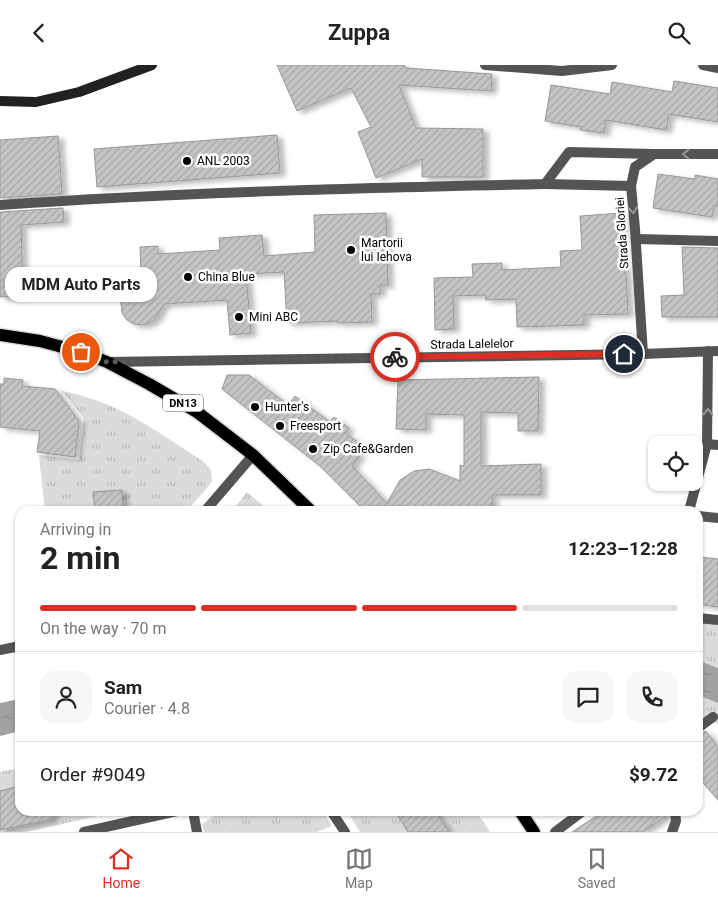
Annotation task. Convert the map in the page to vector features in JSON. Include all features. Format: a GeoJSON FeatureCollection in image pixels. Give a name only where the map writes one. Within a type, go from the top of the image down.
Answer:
{"type":"FeatureCollection","features":[{"type":"Feature","properties":{"kind":"main road","name":"DN13"},"geometry":{"type":"LineString","coordinates":[[0,335],[40,341],[81,352],[107,362],[150,384],[197,412],[253,455],[306,506]]}},
{"type":"Feature","properties":{"kind":"main road"},"geometry":{"type":"LineString","coordinates":[[523,816],[534,832]]}},
{"type":"Feature","properties":{"kind":"street"},"geometry":{"type":"LineString","coordinates":[[0,101],[36,102],[79,92],[152,65]]}},
{"type":"Feature","properties":{"kind":"street"},"geometry":{"type":"LineString","coordinates":[[485,65],[562,71],[612,65]]}},
{"type":"Feature","properties":{"kind":"street"},"geometry":{"type":"LineString","coordinates":[[703,65],[718,68]]}},
{"type":"Feature","properties":{"kind":"street"},"geometry":{"type":"LineString","coordinates":[[545,185],[569,152],[718,154]]}},
{"type":"Feature","properties":{"kind":"street","name":"Strada Gloriei"},"geometry":{"type":"LineString","coordinates":[[643,354],[631,186],[635,167],[654,154]]}},
{"type":"Feature","properties":{"kind":"street"},"geometry":{"type":"LineString","coordinates":[[0,205],[83,199],[301,189],[545,185],[631,186]]}},
{"type":"Feature","properties":{"kind":"street"},"geometry":{"type":"LineString","coordinates":[[636,239],[718,241]]}},
{"type":"Feature","properties":{"kind":"street"},"geometry":{"type":"LineString","coordinates":[[690,506],[707,444],[713,351]]}},
{"type":"Feature","properties":{"kind":"street","name":"Strada Lalelelor"},"geometry":{"type":"LineString","coordinates":[[107,362],[643,354],[713,351]]}},
{"type":"Feature","properties":{"kind":"street"},"geometry":{"type":"LineString","coordinates":[[707,444],[718,445]]}},
{"type":"Feature","properties":{"kind":"street"},"geometry":{"type":"LineString","coordinates":[[209,506],[253,455]]}},
{"type":"Feature","properties":{"kind":"street"},"geometry":{"type":"LineString","coordinates":[[703,516],[718,518]]}},
{"type":"Feature","properties":{"kind":"street"},"geometry":{"type":"LineString","coordinates":[[703,618],[718,620]]}},
{"type":"Feature","properties":{"kind":"street"},"geometry":{"type":"LineString","coordinates":[[0,650],[15,647]]}},
{"type":"Feature","properties":{"kind":"street"},"geometry":{"type":"LineString","coordinates":[[703,724],[713,717]]}},
{"type":"Feature","properties":{"kind":"street"},"geometry":{"type":"LineString","coordinates":[[84,832],[126,827],[161,816]]}},
{"type":"Feature","properties":{"kind":"street"},"geometry":{"type":"LineString","coordinates":[[194,816],[198,832]]}},
{"type":"Feature","properties":{"kind":"street"},"geometry":{"type":"LineString","coordinates":[[334,816],[345,832]]}},
{"type":"Feature","properties":{"kind":"street"},"geometry":{"type":"LineString","coordinates":[[555,832],[576,816]]}},
{"type":"Feature","properties":{"kind":"street"},"geometry":{"type":"LineString","coordinates":[[672,832],[676,821],[676,816]]}},
{"type":"Feature","properties":{"kind":"green space"},"geometry":{"type":"Polygon","coordinates":[[[62,391],[101,402],[153,429],[204,462],[211,470],[212,482],[191,506],[44,506],[39,455],[79,460],[84,418],[62,391]]]}},
{"type":"Feature","properties":{"kind":"green space"},"geometry":{"type":"Polygon","coordinates":[[[247,492],[263,506],[236,506],[247,492]]]}},
{"type":"Feature","properties":{"kind":"green space"},"geometry":{"type":"Polygon","coordinates":[[[703,622],[718,624],[718,668],[703,662],[703,622]]]}},
{"type":"Feature","properties":{"kind":"green space"},"geometry":{"type":"Polygon","coordinates":[[[703,697],[718,703],[718,724],[703,717],[703,697]]]}},
{"type":"Feature","properties":{"kind":"green space"},"geometry":{"type":"Polygon","coordinates":[[[15,769],[15,816],[98,816],[26,832],[0,832],[0,772],[15,769]]]}},
{"type":"Feature","properties":{"kind":"green space"},"geometry":{"type":"Polygon","coordinates":[[[214,816],[326,816],[332,826],[317,832],[204,832],[202,824],[214,816]]]}},
{"type":"Feature","properties":{"kind":"green space"},"geometry":{"type":"Polygon","coordinates":[[[350,816],[479,816],[490,832],[360,832],[350,816]]]}},
{"type":"Feature","properties":{"kind":"water"},"geometry":{"type":"Polygon","coordinates":[[[703,662],[718,668],[718,703],[703,697],[703,662]]]}},
{"type":"Feature","properties":{"kind":"water"},"geometry":{"type":"Polygon","coordinates":[[[15,700],[15,732],[0,736],[0,703],[15,700]]]}},
{"type":"Feature","properties":{"kind":"building"},"geometry":{"type":"Polygon","coordinates":[[[277,65],[404,65],[406,68],[492,74],[491,91],[399,85],[416,128],[483,129],[483,177],[422,177],[422,159],[376,178],[358,132],[371,127],[351,88],[297,111],[277,65]]]}},
{"type":"Feature","properties":{"kind":"building"},"geometry":{"type":"Polygon","coordinates":[[[674,81],[718,88],[718,122],[669,114],[666,130],[606,120],[604,133],[580,130],[581,127],[545,121],[551,85],[610,94],[612,82],[672,92],[674,81]]]}},
{"type":"Feature","properties":{"kind":"building","name":"ANL 2003"},"geometry":{"type":"Polygon","coordinates":[[[277,135],[280,173],[97,187],[94,149],[277,135]]]}},
{"type":"Feature","properties":{"kind":"building"},"geometry":{"type":"Polygon","coordinates":[[[58,136],[62,194],[0,198],[0,140],[58,136]]]}},
{"type":"Feature","properties":{"kind":"building"},"geometry":{"type":"Polygon","coordinates":[[[658,174],[695,179],[695,175],[718,179],[718,206],[714,206],[712,217],[653,208],[658,174]]]}},
{"type":"Feature","properties":{"kind":"building"},"geometry":{"type":"Polygon","coordinates":[[[63,208],[64,222],[21,225],[23,296],[0,297],[0,212],[63,208]]]}},
{"type":"Feature","properties":{"kind":"building"},"geometry":{"type":"Polygon","coordinates":[[[386,213],[388,285],[380,285],[380,294],[371,294],[372,322],[287,323],[284,272],[246,274],[251,333],[230,335],[227,300],[164,304],[156,318],[150,323],[142,325],[134,324],[127,320],[122,313],[118,276],[141,274],[140,247],[158,246],[158,254],[220,250],[219,238],[262,235],[264,256],[315,252],[314,215],[386,213]]]}},
{"type":"Feature","properties":{"kind":"building"},"geometry":{"type":"Polygon","coordinates":[[[622,213],[624,241],[622,241],[628,314],[584,315],[584,325],[517,327],[516,299],[486,300],[485,295],[453,296],[454,329],[435,330],[434,278],[473,277],[472,264],[502,263],[502,270],[561,267],[560,251],[582,250],[580,216],[622,213]]]}},
{"type":"Feature","properties":{"kind":"building"},"geometry":{"type":"Polygon","coordinates":[[[682,247],[718,248],[718,317],[662,317],[661,296],[684,295],[682,247]]]}},
{"type":"Feature","properties":{"kind":"building"},"geometry":{"type":"Polygon","coordinates":[[[227,375],[249,375],[288,405],[295,396],[330,422],[334,417],[349,428],[345,433],[359,443],[353,450],[360,455],[352,466],[387,503],[400,480],[414,471],[429,469],[460,481],[460,465],[464,466],[464,415],[426,414],[426,430],[396,429],[398,380],[539,377],[538,431],[518,431],[518,413],[481,412],[481,466],[541,464],[541,495],[492,495],[493,506],[360,506],[320,466],[222,389],[227,375]]]}},
{"type":"Feature","properties":{"kind":"building"},"geometry":{"type":"Polygon","coordinates":[[[4,378],[23,380],[22,386],[55,389],[79,421],[75,457],[37,452],[40,431],[0,427],[0,384],[4,384],[4,378]]]}},
{"type":"Feature","properties":{"kind":"building"},"geometry":{"type":"Polygon","coordinates":[[[122,490],[123,506],[94,506],[93,492],[122,490]]]}},
{"type":"Feature","properties":{"kind":"building"},"geometry":{"type":"Polygon","coordinates":[[[703,557],[718,559],[718,607],[703,605],[703,557]]]}},
{"type":"Feature","properties":{"kind":"building"},"geometry":{"type":"Polygon","coordinates":[[[706,731],[718,747],[718,800],[703,783],[703,732],[706,731]]]}},
{"type":"Feature","properties":{"kind":"building"},"geometry":{"type":"Polygon","coordinates":[[[15,787],[15,816],[53,816],[53,819],[0,830],[0,791],[15,787]]]}},
{"type":"Feature","properties":{"kind":"building"},"geometry":{"type":"Polygon","coordinates":[[[398,816],[438,816],[449,832],[408,832],[398,816]]]}},
{"type":"Feature","properties":{"kind":"building"},"geometry":{"type":"Polygon","coordinates":[[[596,816],[666,816],[642,832],[572,832],[596,816]]]}},
{"type":"Feature","properties":{"kind":"way so far"},"geometry":{"type":"LineString","coordinates":[[81,352],[107,362],[395,357]]}},
{"type":"Feature","properties":{"kind":"place","name":"ANL 2003"},"geometry":{"type":"Point","coordinates":[187,161]}},
{"type":"Feature","properties":{"kind":"place","name":"Martorii lui Iehova"},"geometry":{"type":"Point","coordinates":[351,250]}},
{"type":"Feature","properties":{"kind":"place","name":"China Blue"},"geometry":{"type":"Point","coordinates":[188,277]}},
{"type":"Feature","properties":{"kind":"place","name":"Mini ABC"},"geometry":{"type":"Point","coordinates":[239,317]}},
{"type":"Feature","properties":{"kind":"place","name":"MDM Auto Parts"},"geometry":{"type":"Point","coordinates":[81,352]}},
{"type":"Feature","properties":{"kind":"place","name":"Hunter's"},"geometry":{"type":"Point","coordinates":[255,407]}},
{"type":"Feature","properties":{"kind":"place","name":"Freesport"},"geometry":{"type":"Point","coordinates":[280,426]}},
{"type":"Feature","properties":{"kind":"place","name":"Zip Cafe&Garden"},"geometry":{"type":"Point","coordinates":[313,449]}},
{"type":"Feature","properties":{"kind":"route"},"geometry":{"type":"LineString","coordinates":[[395,357],[624,354]]}}]}
